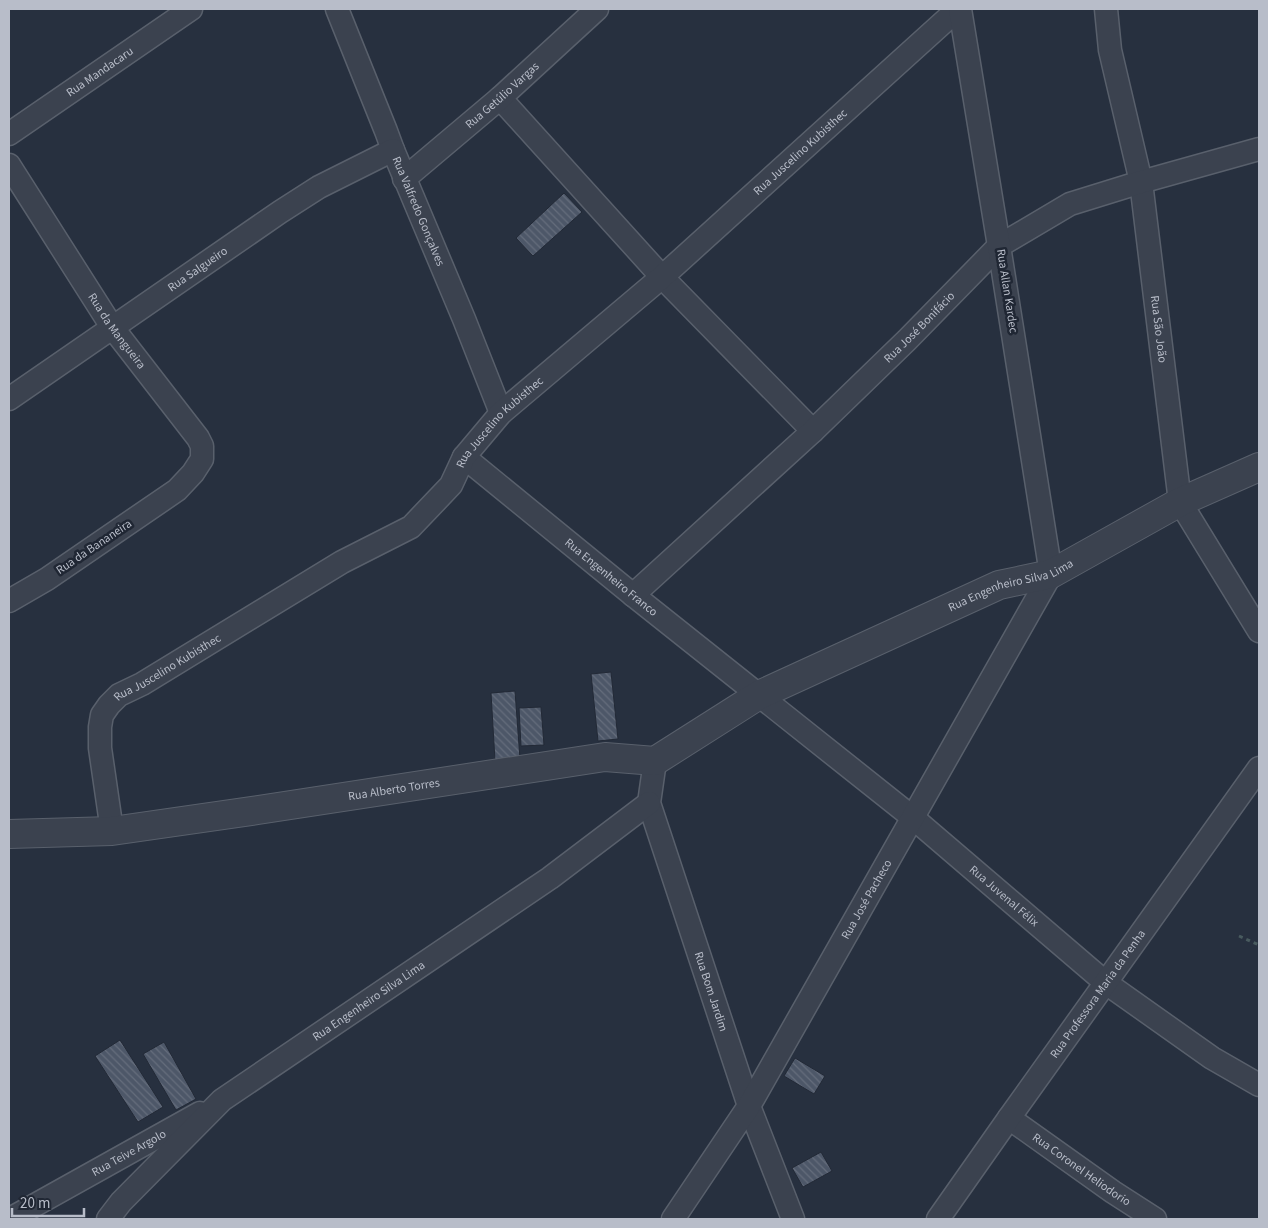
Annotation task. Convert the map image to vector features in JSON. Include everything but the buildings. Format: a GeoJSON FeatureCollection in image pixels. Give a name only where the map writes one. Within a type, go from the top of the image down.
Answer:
{"type":"FeatureCollection","features":[{"type":"Feature","properties":{"kind":"street","name":"Rua Mandacaru"},"geometry":{"type":"LineString","coordinates":[[9,134],[191,9]]}},
{"type":"Feature","properties":{"kind":"street","name":"Rua Valfredo Gonçalves"},"geometry":{"type":"LineString","coordinates":[[337,9],[392,150],[464,319],[501,413]]}},
{"type":"Feature","properties":{"kind":"street","name":"Rua Getúlio Vargas"},"geometry":{"type":"LineString","coordinates":[[404,179],[500,98],[597,9]]}},
{"type":"Feature","properties":{"kind":"street","name":"Rua Allan Kardec"},"geometry":{"type":"LineString","coordinates":[[959,9],[1051,574]]}},
{"type":"Feature","properties":{"kind":"street","name":"Rua Juscelino Kubisthec"},"geometry":{"type":"LineString","coordinates":[[112,831],[100,748],[102,715],[109,704],[119,695],[142,684],[342,562],[411,527],[451,485],[464,457],[501,413],[662,277],[959,9]]}},
{"type":"Feature","properties":{"kind":"street","name":"Rua São João"},"geometry":{"type":"LineString","coordinates":[[1106,9],[1110,50],[1141,182],[1180,502],[1259,631]]}},
{"type":"Feature","properties":{"kind":"street"},"geometry":{"type":"LineString","coordinates":[[500,98],[662,277],[813,431]]}},
{"type":"Feature","properties":{"kind":"street","name":"Rua José Bonifácio"},"geometry":{"type":"LineString","coordinates":[[633,595],[813,431],[908,340],[999,246],[1070,204],[1259,149]]}},
{"type":"Feature","properties":{"kind":"street","name":"Rua Salgueiro"},"geometry":{"type":"LineString","coordinates":[[9,399],[280,212],[319,187],[392,150]]}},
{"type":"Feature","properties":{"kind":"street","name":"Rua da Mangueira"},"geometry":{"type":"LineString","coordinates":[[9,165],[112,327],[198,438],[202,446],[202,459],[177,490]]}},
{"type":"Feature","properties":{"kind":"street","name":"Rua Engenheiro Franco"},"geometry":{"type":"LineString","coordinates":[[464,457],[759,695]]}},
{"type":"Feature","properties":{"kind":"street","name":"Rua Engenheiro Silva Lima"},"geometry":{"type":"LineString","coordinates":[[759,695],[999,585],[1051,574],[1180,502],[1259,467]]}},
{"type":"Feature","properties":{"kind":"street","name":"Rua da Bananeira"},"geometry":{"type":"LineString","coordinates":[[9,601],[47,580],[177,490]]}},
{"type":"Feature","properties":{"kind":"street","name":"Rua José Pacheco"},"geometry":{"type":"LineString","coordinates":[[673,1219],[749,1106],[1051,574]]}},
{"type":"Feature","properties":{"kind":"street"},"geometry":{"type":"LineString","coordinates":[[655,761],[759,695]]}},
{"type":"Feature","properties":{"kind":"street","name":"Rua Juvenal Félix"},"geometry":{"type":"LineString","coordinates":[[759,695],[912,817],[1106,983],[1212,1058],[1259,1085]]}},
{"type":"Feature","properties":{"kind":"street","name":"Rua Alberto Torres"},"geometry":{"type":"LineString","coordinates":[[9,834],[112,831],[605,757],[655,761]]}},
{"type":"Feature","properties":{"kind":"street","name":"Rua Bom Jardim"},"geometry":{"type":"LineString","coordinates":[[655,761],[649,803],[749,1106],[793,1219]]}},
{"type":"Feature","properties":{"kind":"street","name":"Rua Professora Maria da Penha"},"geometry":{"type":"LineString","coordinates":[[938,1219],[1259,768]]}},
{"type":"Feature","properties":{"kind":"street","name":"Rua Engenheiro Silva Lima"},"geometry":{"type":"LineString","coordinates":[[108,1219],[121,1202],[222,1100],[542,883],[649,803]]}},
{"type":"Feature","properties":{"kind":"street","name":"Rua Teive Argolo"},"geometry":{"type":"LineString","coordinates":[[10,1219],[222,1100]]}},
{"type":"Feature","properties":{"kind":"street","name":"Rua Coronel Heliodorio"},"geometry":{"type":"LineString","coordinates":[[1009,1118],[1113,1192],[1155,1219]]}},
{"type":"Feature","properties":{"kind":"path"},"geometry":{"type":"LineString","coordinates":[[1239,936],[1259,945]]}}]}
